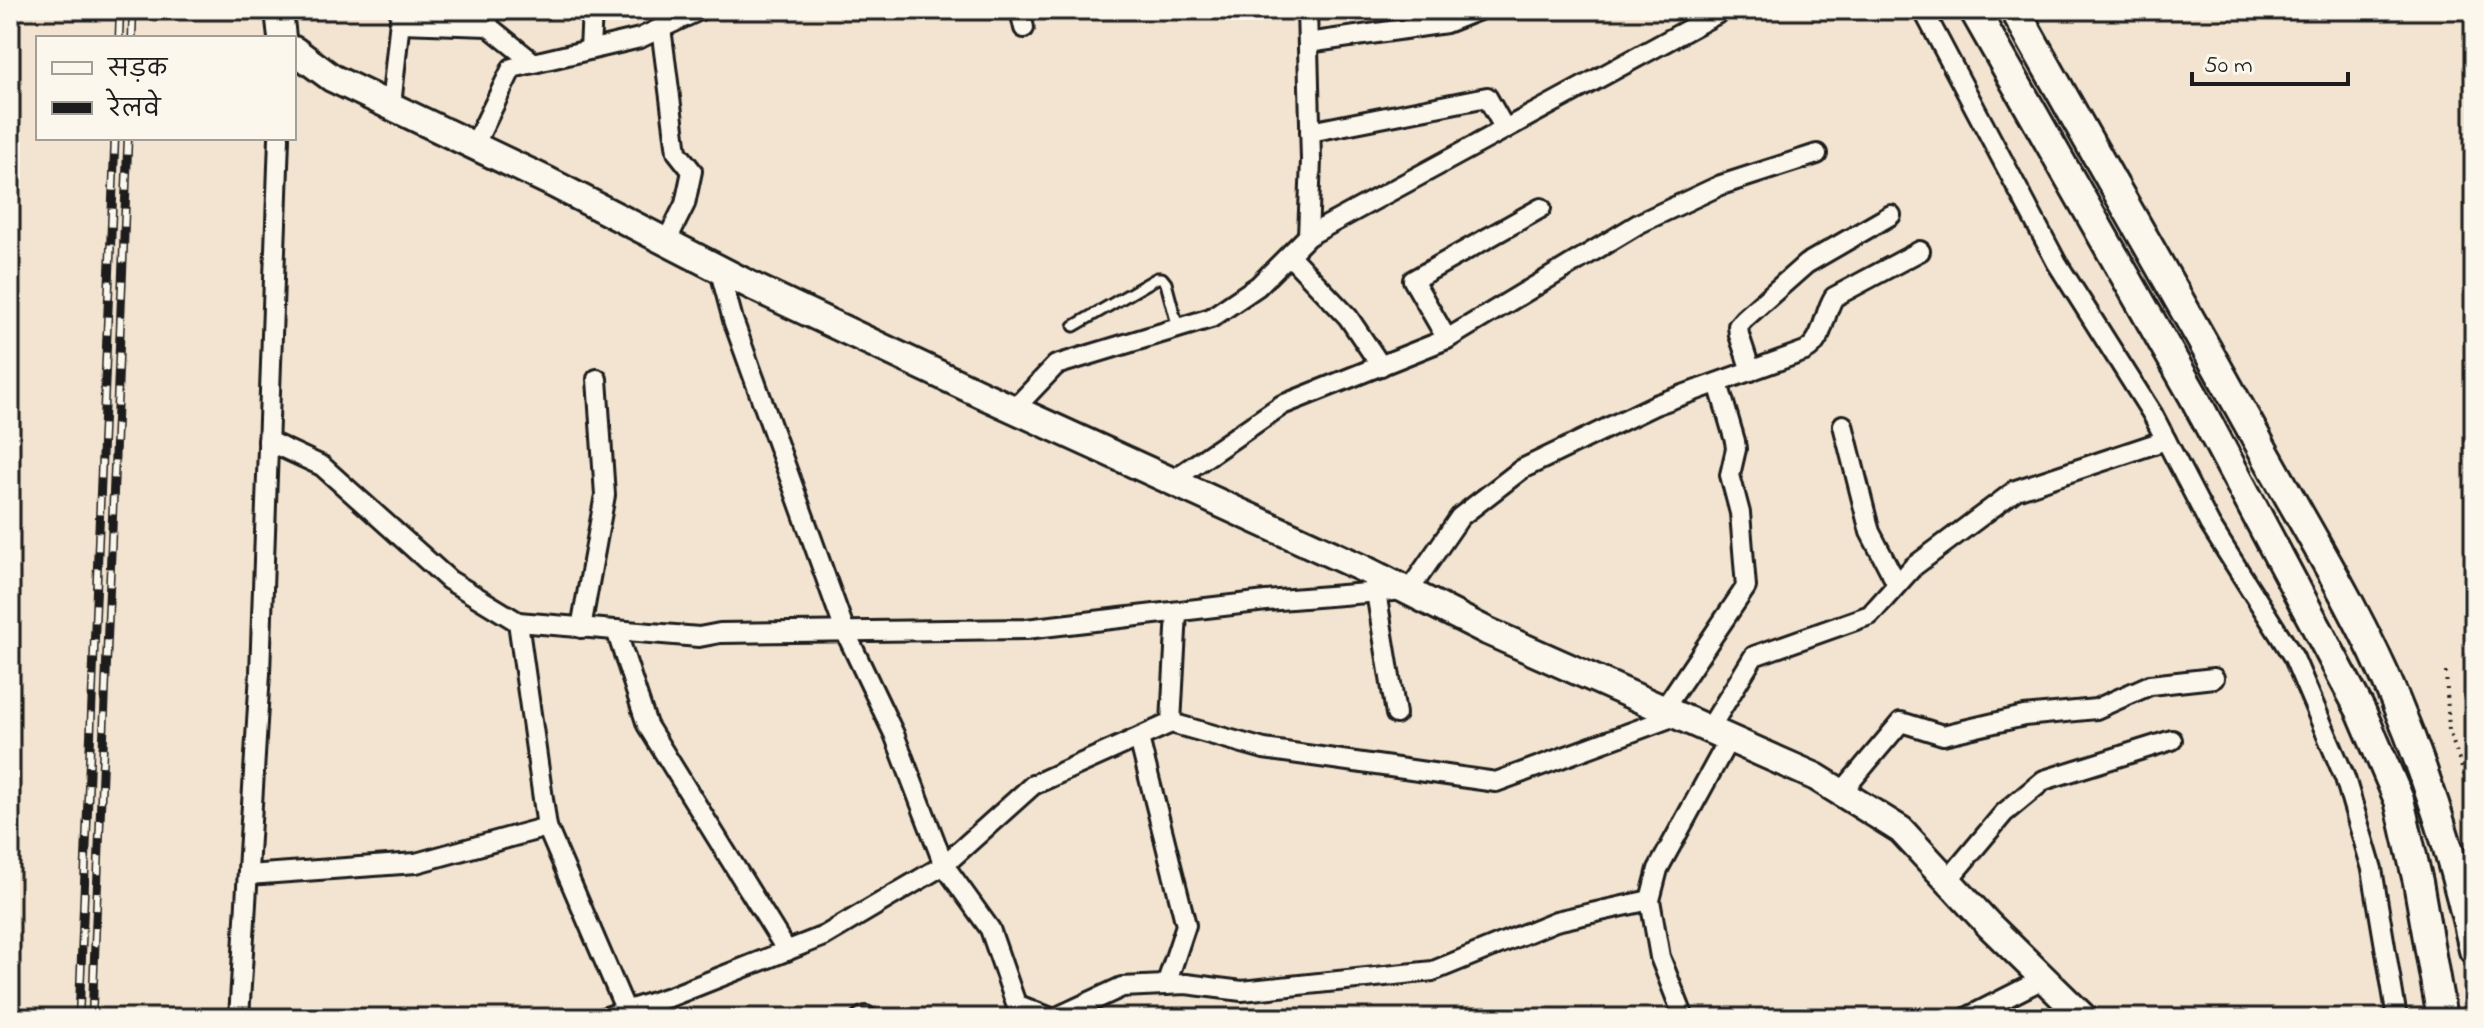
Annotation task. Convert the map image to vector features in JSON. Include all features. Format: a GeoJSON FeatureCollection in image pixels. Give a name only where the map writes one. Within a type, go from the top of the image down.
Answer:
{"type":"FeatureCollection","features":[{"type":"Feature","properties":{"kind":"main road"},"geometry":{"type":"LineString","coordinates":[[279,10],[282,36]]}},
{"type":"Feature","properties":{"kind":"main road"},"geometry":{"type":"LineString","coordinates":[[1974,10],[2193,395],[2361,711],[2399,800],[2418,882],[2442,1018]]}},
{"type":"Feature","properties":{"kind":"main road"},"geometry":{"type":"LineString","coordinates":[[2015,10],[2224,378],[2369,644],[2394,696],[2430,789],[2458,877],[2474,950]]}},
{"type":"Feature","properties":{"kind":"main road"},"geometry":{"type":"LineString","coordinates":[[296,51],[332,78],[1014,409],[1487,631],[1816,777],[1901,830],[2084,1018]]}},
{"type":"Feature","properties":{"kind":"street"},"geometry":{"type":"LineString","coordinates":[[590,49],[592,10]]}},
{"type":"Feature","properties":{"kind":"street"},"geometry":{"type":"LineString","coordinates":[[474,146],[512,68],[640,38],[700,10]]}},
{"type":"Feature","properties":{"kind":"street"},"geometry":{"type":"LineString","coordinates":[[1307,10],[1310,132],[1308,236]]}},
{"type":"Feature","properties":{"kind":"street"},"geometry":{"type":"LineString","coordinates":[[1308,43],[1446,23],[1479,10]]}},
{"type":"Feature","properties":{"kind":"street"},"geometry":{"type":"LineString","coordinates":[[1014,409],[1056,365],[1211,318],[1258,286],[1308,236],[1724,10]]}},
{"type":"Feature","properties":{"kind":"street"},"geometry":{"type":"LineString","coordinates":[[1923,10],[2057,263],[2166,440],[2210,525],[2286,643],[2345,778],[2372,869],[2397,1018]]}},
{"type":"Feature","properties":{"kind":"street"},"geometry":{"type":"LineString","coordinates":[[391,106],[401,17],[488,18],[534,63]]}},
{"type":"Feature","properties":{"kind":"street"},"geometry":{"type":"LineString","coordinates":[[661,28],[677,152],[692,171],[685,204],[666,242]]}},
{"type":"Feature","properties":{"kind":"street"},"geometry":{"type":"LineString","coordinates":[[1310,132],[1487,97],[1505,129]]}},
{"type":"Feature","properties":{"kind":"street"},"geometry":{"type":"LineString","coordinates":[[239,1018],[260,673],[279,140]]}},
{"type":"Feature","properties":{"kind":"street"},"geometry":{"type":"LineString","coordinates":[[1170,482],[1282,405],[1447,339],[1640,223],[1721,185],[1817,154]]}},
{"type":"Feature","properties":{"kind":"street"},"geometry":{"type":"LineString","coordinates":[[1447,339],[1413,280],[1541,208]]}},
{"type":"Feature","properties":{"kind":"street"},"geometry":{"type":"LineString","coordinates":[[1751,371],[1739,335],[1738,326],[1744,319],[1806,264],[1891,215]]}},
{"type":"Feature","properties":{"kind":"street"},"geometry":{"type":"LineString","coordinates":[[268,441],[322,466],[449,580],[518,622],[699,637],[720,633],[1026,629],[1407,591],[1460,517],[1522,469],[1655,405],[1813,347],[1834,297],[1920,251]]}},
{"type":"Feature","properties":{"kind":"street"},"geometry":{"type":"LineString","coordinates":[[1290,256],[1348,317],[1381,366]]}},
{"type":"Feature","properties":{"kind":"street"},"geometry":{"type":"LineString","coordinates":[[719,268],[733,320],[845,631],[894,734],[944,865],[990,929],[1013,1011],[1053,1018],[1122,987],[1186,984],[1242,991],[1433,971],[1556,921],[1650,900]]}},
{"type":"Feature","properties":{"kind":"street"},"geometry":{"type":"LineString","coordinates":[[581,628],[605,495],[597,379]]}},
{"type":"Feature","properties":{"kind":"street"},"geometry":{"type":"LineString","coordinates":[[603,1018],[672,996],[824,936],[944,865],[1033,785],[1171,723],[1264,749],[1496,782],[1669,713],[1746,587],[1740,513],[1730,475],[1735,441],[1718,383]]}},
{"type":"Feature","properties":{"kind":"street"},"geometry":{"type":"LineString","coordinates":[[1843,425],[1870,532],[1897,584]]}},
{"type":"Feature","properties":{"kind":"street"},"geometry":{"type":"LineString","coordinates":[[1684,1018],[1660,957],[1650,900],[1658,869],[1754,656],[1870,615],[1913,567],[2016,490],[2166,440]]}},
{"type":"Feature","properties":{"kind":"street"},"geometry":{"type":"LineString","coordinates":[[1376,592],[1396,714]]}},
{"type":"Feature","properties":{"kind":"street"},"geometry":{"type":"LineString","coordinates":[[1171,723],[1177,612]]}},
{"type":"Feature","properties":{"kind":"street"},"geometry":{"type":"LineString","coordinates":[[518,622],[547,827],[626,1011]]}},
{"type":"Feature","properties":{"kind":"street"},"geometry":{"type":"LineString","coordinates":[[616,630],[647,725],[787,951]]}},
{"type":"Feature","properties":{"kind":"street"},"geometry":{"type":"LineString","coordinates":[[1841,793],[1901,722],[1943,735],[2024,716],[2096,709],[2150,685],[2214,678]]}},
{"type":"Feature","properties":{"kind":"street"},"geometry":{"type":"LineString","coordinates":[[1139,738],[1186,925],[1166,985]]}},
{"type":"Feature","properties":{"kind":"street"},"geometry":{"type":"LineString","coordinates":[[1948,880],[2004,813],[2044,780],[2172,740]]}},
{"type":"Feature","properties":{"kind":"street"},"geometry":{"type":"LineString","coordinates":[[248,875],[416,863],[547,827]]}},
{"type":"Feature","properties":{"kind":"street"},"geometry":{"type":"LineString","coordinates":[[1966,1018],[2043,979]]}},
{"type":"Feature","properties":{"kind":"lane"},"geometry":{"type":"LineString","coordinates":[[1074,326],[1162,278],[1178,328]]}},
{"type":"Feature","properties":{"kind":"path"},"geometry":{"type":"LineString","coordinates":[[2446,672],[2449,731],[2474,802]]}},
{"type":"Feature","properties":{"kind":"railway"},"geometry":{"type":"LineString","coordinates":[[119,36],[120,10]]}},
{"type":"Feature","properties":{"kind":"railway"},"geometry":{"type":"LineString","coordinates":[[132,36],[133,10]]}},
{"type":"Feature","properties":{"kind":"railway"},"geometry":{"type":"LineString","coordinates":[[79,1018],[115,140]]}},
{"type":"Feature","properties":{"kind":"railway"},"geometry":{"type":"LineString","coordinates":[[92,1018],[128,140]]}}]}
